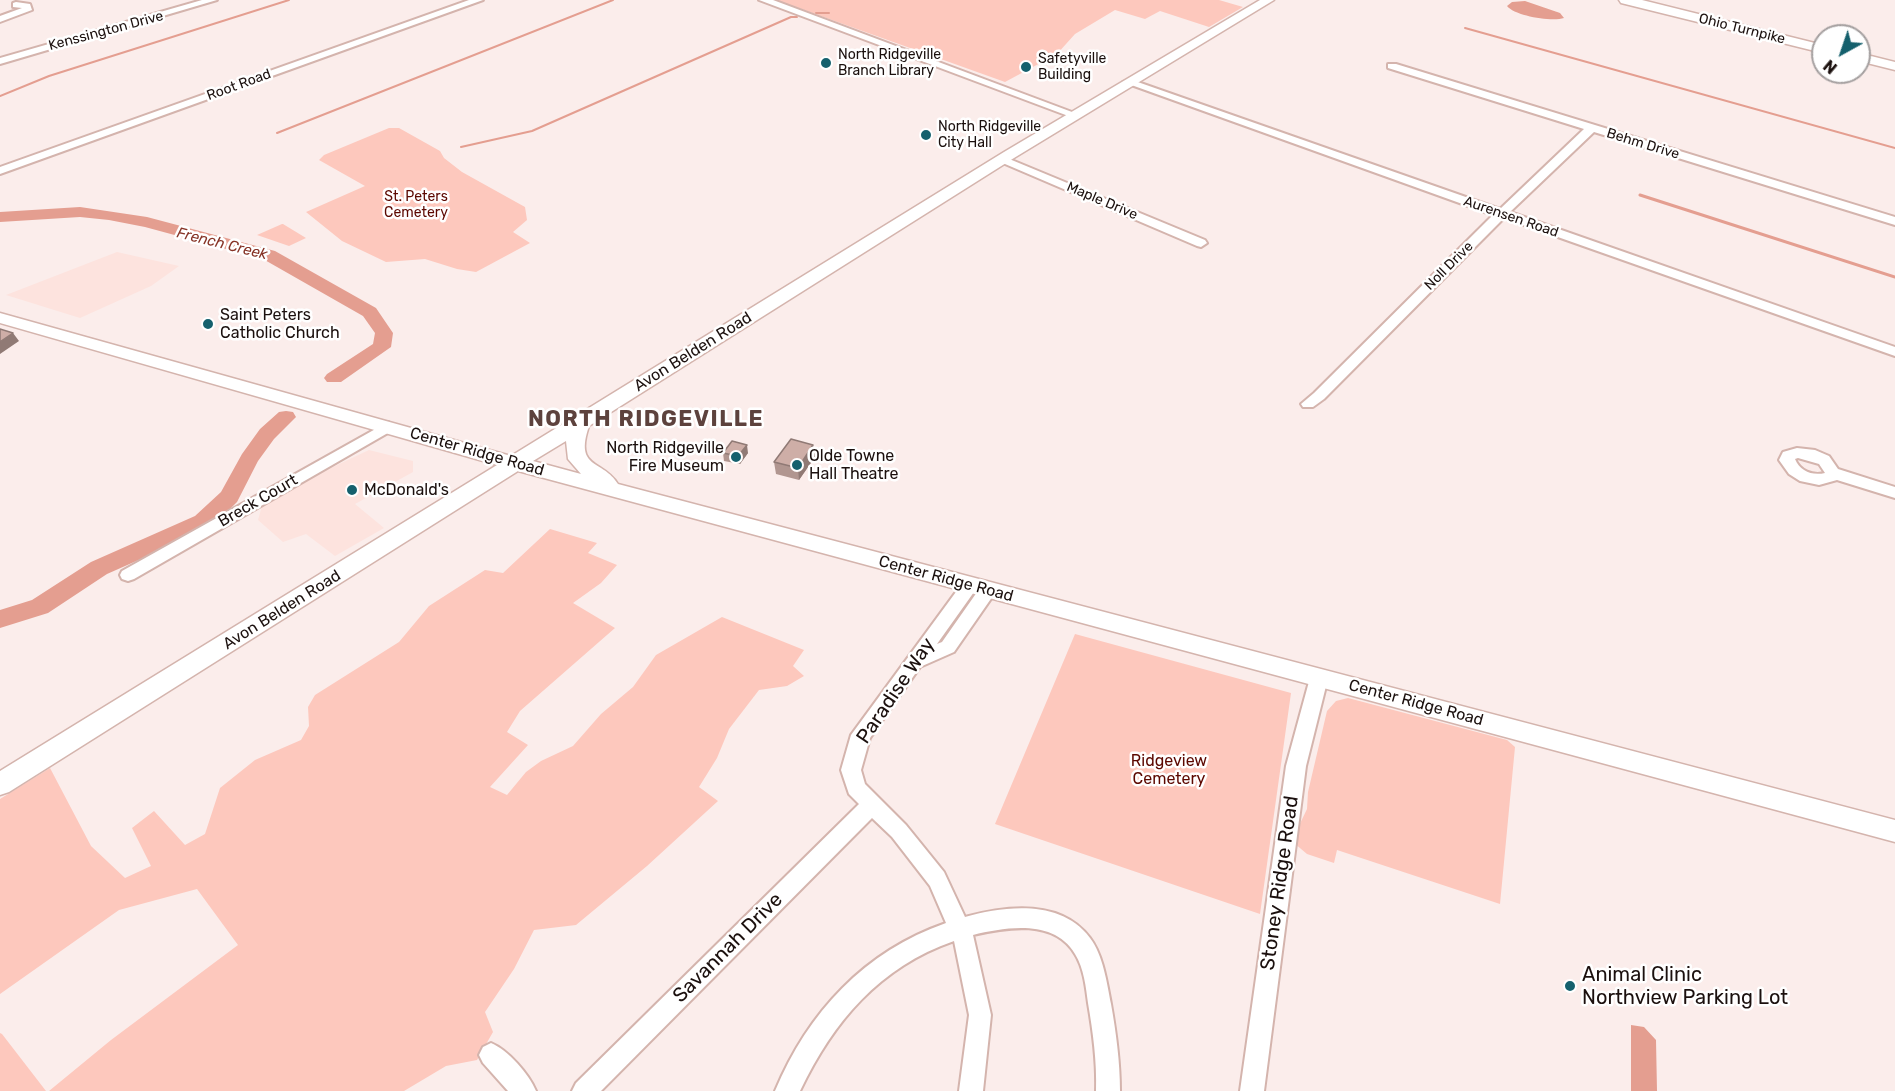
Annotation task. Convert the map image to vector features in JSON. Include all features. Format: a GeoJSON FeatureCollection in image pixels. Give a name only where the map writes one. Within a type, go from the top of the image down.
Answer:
{"type":"FeatureCollection","features":[{"type":"Feature","properties":{"kind":"highway","name":"Ohio Turnpike"},"geometry":{"type":"LineString","coordinates":[[1626,0],[1811,46]]}},
{"type":"Feature","properties":{"kind":"highway","name":"Ohio Turnpike"},"geometry":{"type":"LineString","coordinates":[[1663,0],[1811,36]]}},
{"type":"Feature","properties":{"kind":"highway"},"geometry":{"type":"LineString","coordinates":[[1871,50],[1895,56]]}},
{"type":"Feature","properties":{"kind":"highway"},"geometry":{"type":"LineString","coordinates":[[1871,60],[1895,66]]}},
{"type":"Feature","properties":{"kind":"main road","name":"Avon Belden Road"},"geometry":{"type":"LineString","coordinates":[[0,784],[1002,159],[1268,0]]}},
{"type":"Feature","properties":{"kind":"main road","name":"Center Ridge Road"},"geometry":{"type":"LineString","coordinates":[[0,318],[514,463],[1895,831]]}},
{"type":"Feature","properties":{"kind":"main road"},"geometry":{"type":"LineString","coordinates":[[581,421],[573,447],[576,456],[592,473],[619,491]]}},
{"type":"Feature","properties":{"kind":"street","name":"Kenssington Drive"},"geometry":{"type":"LineString","coordinates":[[0,62],[212,0]]}},
{"type":"Feature","properties":{"kind":"street","name":"Root Road"},"geometry":{"type":"LineString","coordinates":[[0,171],[478,0]]}},
{"type":"Feature","properties":{"kind":"street"},"geometry":{"type":"LineString","coordinates":[[764,0],[1074,115]]}},
{"type":"Feature","properties":{"kind":"street"},"geometry":{"type":"LineString","coordinates":[[0,19],[28,9],[16,5]]}},
{"type":"Feature","properties":{"kind":"street","name":"Behm Drive"},"geometry":{"type":"LineString","coordinates":[[1392,66],[1895,221]]}},
{"type":"Feature","properties":{"kind":"street","name":"Aurensen Road"},"geometry":{"type":"LineString","coordinates":[[1128,82],[1895,352]]}},
{"type":"Feature","properties":{"kind":"street","name":"Noll Drive"},"geometry":{"type":"LineString","coordinates":[[1308,404],[1319,396],[1501,214],[1591,128]]}},
{"type":"Feature","properties":{"kind":"street","name":"Maple Drive"},"geometry":{"type":"LineString","coordinates":[[1002,159],[1201,243]]}},
{"type":"Feature","properties":{"kind":"street","name":"Breck Court"},"geometry":{"type":"LineString","coordinates":[[128,575],[388,427]]}},
{"type":"Feature","properties":{"kind":"street"},"geometry":{"type":"LineString","coordinates":[[1833,473],[1895,493]]}},
{"type":"Feature","properties":{"kind":"street","name":"Paradise Way"},"geometry":{"type":"LineString","coordinates":[[971,1091],[980,1015],[964,938],[937,879],[899,831],[856,788],[851,770],[861,735],[914,662],[948,647],[979,587]]}},
{"type":"Feature","properties":{"kind":"street","name":"Stoney Ridge Road"},"geometry":{"type":"LineString","coordinates":[[1252,1091],[1296,766],[1319,678]]}},
{"type":"Feature","properties":{"kind":"street","name":"Savannah Drive"},"geometry":{"type":"LineString","coordinates":[[584,1091],[872,805]]}},
{"type":"Feature","properties":{"kind":"street"},"geometry":{"type":"LineString","coordinates":[[787,1091],[815,1036],[846,999],[897,957],[930,940],[960,929],[1012,917],[1036,917],[1057,924],[1081,943],[1089,957],[1098,987],[1108,1091]]}},
{"type":"Feature","properties":{"kind":"street"},"geometry":{"type":"LineString","coordinates":[[491,1055],[525,1091]]}},
{"type":"Feature","properties":{"kind":"shaded area"},"geometry":{"type":"Polygon","coordinates":[[[1525,1],[1560,13],[1564,18],[1534,17],[1518,13],[1507,6],[1512,2],[1525,1]]]}},
{"type":"Feature","properties":{"kind":"shaded area"},"geometry":{"type":"Polygon","coordinates":[[[117,252],[179,266],[151,286],[80,318],[6,295],[117,252]]]}},
{"type":"Feature","properties":{"kind":"shaded area"},"geometry":{"type":"Polygon","coordinates":[[[369,450],[413,461],[413,472],[355,504],[384,528],[335,556],[306,534],[283,542],[258,520],[262,506],[318,474],[369,450]]]}},
{"type":"Feature","properties":{"kind":"shaded area"},"geometry":{"type":"Polygon","coordinates":[[[1631,1025],[1644,1027],[1656,1040],[1657,1091],[1631,1091],[1631,1025]]]}},
{"type":"Feature","properties":{"kind":"green space"},"geometry":{"type":"Polygon","coordinates":[[[776,0],[1219,0],[1243,7],[1209,27],[1160,11],[1145,19],[1115,10],[1075,34],[1057,54],[1005,82],[776,0]]]}},
{"type":"Feature","properties":{"kind":"green space","name":"St. Peters Cemetery"},"geometry":{"type":"Polygon","coordinates":[[[389,128],[399,128],[440,151],[444,158],[462,172],[525,207],[527,220],[513,232],[530,243],[476,272],[425,259],[386,262],[342,241],[306,212],[365,186],[319,160],[324,155],[389,128]]]}},
{"type":"Feature","properties":{"kind":"green space"},"geometry":{"type":"Polygon","coordinates":[[[283,224],[306,238],[289,246],[257,235],[283,224]]]}},
{"type":"Feature","properties":{"kind":"green space"},"geometry":{"type":"Polygon","coordinates":[[[550,529],[597,543],[588,553],[617,565],[601,583],[573,603],[615,628],[520,711],[507,732],[528,745],[490,787],[507,795],[526,772],[541,761],[573,746],[601,714],[633,687],[656,655],[722,617],[804,650],[793,666],[804,676],[787,686],[759,690],[729,729],[717,758],[699,787],[718,801],[647,866],[576,925],[534,930],[514,969],[485,1012],[493,1032],[477,1060],[446,1066],[404,1091],[49,1091],[111,1040],[238,945],[197,889],[119,910],[0,994],[0,799],[50,768],[91,846],[125,878],[151,866],[132,828],[154,811],[185,845],[205,834],[220,788],[255,760],[301,740],[309,726],[308,707],[315,695],[399,642],[429,606],[485,570],[503,573],[550,529]]]}},
{"type":"Feature","properties":{"kind":"green space","name":"Ridgeview Cemetery"},"geometry":{"type":"Polygon","coordinates":[[[1075,634],[1291,693],[1260,914],[995,824],[1075,634]]]}},
{"type":"Feature","properties":{"kind":"green space"},"geometry":{"type":"Polygon","coordinates":[[[1348,698],[1507,740],[1515,747],[1500,904],[1337,850],[1334,863],[1307,854],[1294,843],[1295,834],[1307,809],[1308,792],[1327,711],[1336,701],[1348,698]]]}},
{"type":"Feature","properties":{"kind":"green space"},"geometry":{"type":"Polygon","coordinates":[[[0,1033],[2,1034],[46,1091],[0,1091],[0,1033]]]}},
{"type":"Feature","properties":{"kind":"building"},"geometry":{"type":"Polygon","coordinates":[[[0,329],[13,333],[0,342],[0,329]]]}},
{"type":"Feature","properties":{"kind":"building"},"geometry":{"type":"Polygon","coordinates":[[[791,439],[813,445],[798,468],[774,462],[791,439]]]}},
{"type":"Feature","properties":{"kind":"building"},"geometry":{"type":"Polygon","coordinates":[[[732,441],[747,445],[738,456],[723,453],[732,441]]]}},
{"type":"Feature","properties":{"kind":"waterway","name":"French Creek"},"geometry":{"type":"LineString","coordinates":[[0,96],[49,76],[289,0]]}},
{"type":"Feature","properties":{"kind":"waterway"},"geometry":{"type":"LineString","coordinates":[[277,133],[613,0]]}},
{"type":"Feature","properties":{"kind":"waterway"},"geometry":{"type":"LineString","coordinates":[[816,13],[829,13]]}},
{"type":"Feature","properties":{"kind":"waterway"},"geometry":{"type":"LineString","coordinates":[[461,147],[532,131],[791,17],[797,17]]}},
{"type":"Feature","properties":{"kind":"waterway"},"geometry":{"type":"LineString","coordinates":[[1465,28],[1895,148]]}},
{"type":"Feature","properties":{"kind":"waterway"},"geometry":{"type":"LineString","coordinates":[[1640,195],[1895,277]]}},
{"type":"Feature","properties":{"kind":"waterway","name":"French Creek"},"geometry":{"type":"LineString","coordinates":[[0,217],[80,212],[109,215],[147,222],[269,255],[370,312],[384,333],[382,347],[334,378]]}},
{"type":"Feature","properties":{"kind":"waterway","name":"French Creek"},"geometry":{"type":"LineString","coordinates":[[0,619],[40,607],[99,568],[203,522],[229,497],[249,459],[267,434],[286,417]]}},
{"type":"Feature","properties":{"kind":"place","name":"North Ridgeville Branch Library"},"geometry":{"type":"Point","coordinates":[826,63]}},
{"type":"Feature","properties":{"kind":"place","name":"Safetyville Building"},"geometry":{"type":"Point","coordinates":[1026,67]}},
{"type":"Feature","properties":{"kind":"place","name":"North Ridgeville City Hall"},"geometry":{"type":"Point","coordinates":[926,135]}},
{"type":"Feature","properties":{"kind":"place","name":"Saint Peters Catholic Church"},"geometry":{"type":"Point","coordinates":[208,324]}},
{"type":"Feature","properties":{"kind":"place","name":"North Ridgeville Fire Museum"},"geometry":{"type":"Point","coordinates":[736,457]}},
{"type":"Feature","properties":{"kind":"place","name":"Olde Towne Hall Theatre"},"geometry":{"type":"Point","coordinates":[797,465]}},
{"type":"Feature","properties":{"kind":"place","name":"McDonald's"},"geometry":{"type":"Point","coordinates":[352,490]}},
{"type":"Feature","properties":{"kind":"place","name":"Animal Clinic Northview Parking Lot"},"geometry":{"type":"Point","coordinates":[1570,986]}},
{"type":"Feature","properties":{"kind":"district","name":"NORTH RIDGEVILLE"},"geometry":{"type":"Point","coordinates":[646,420]}}]}
